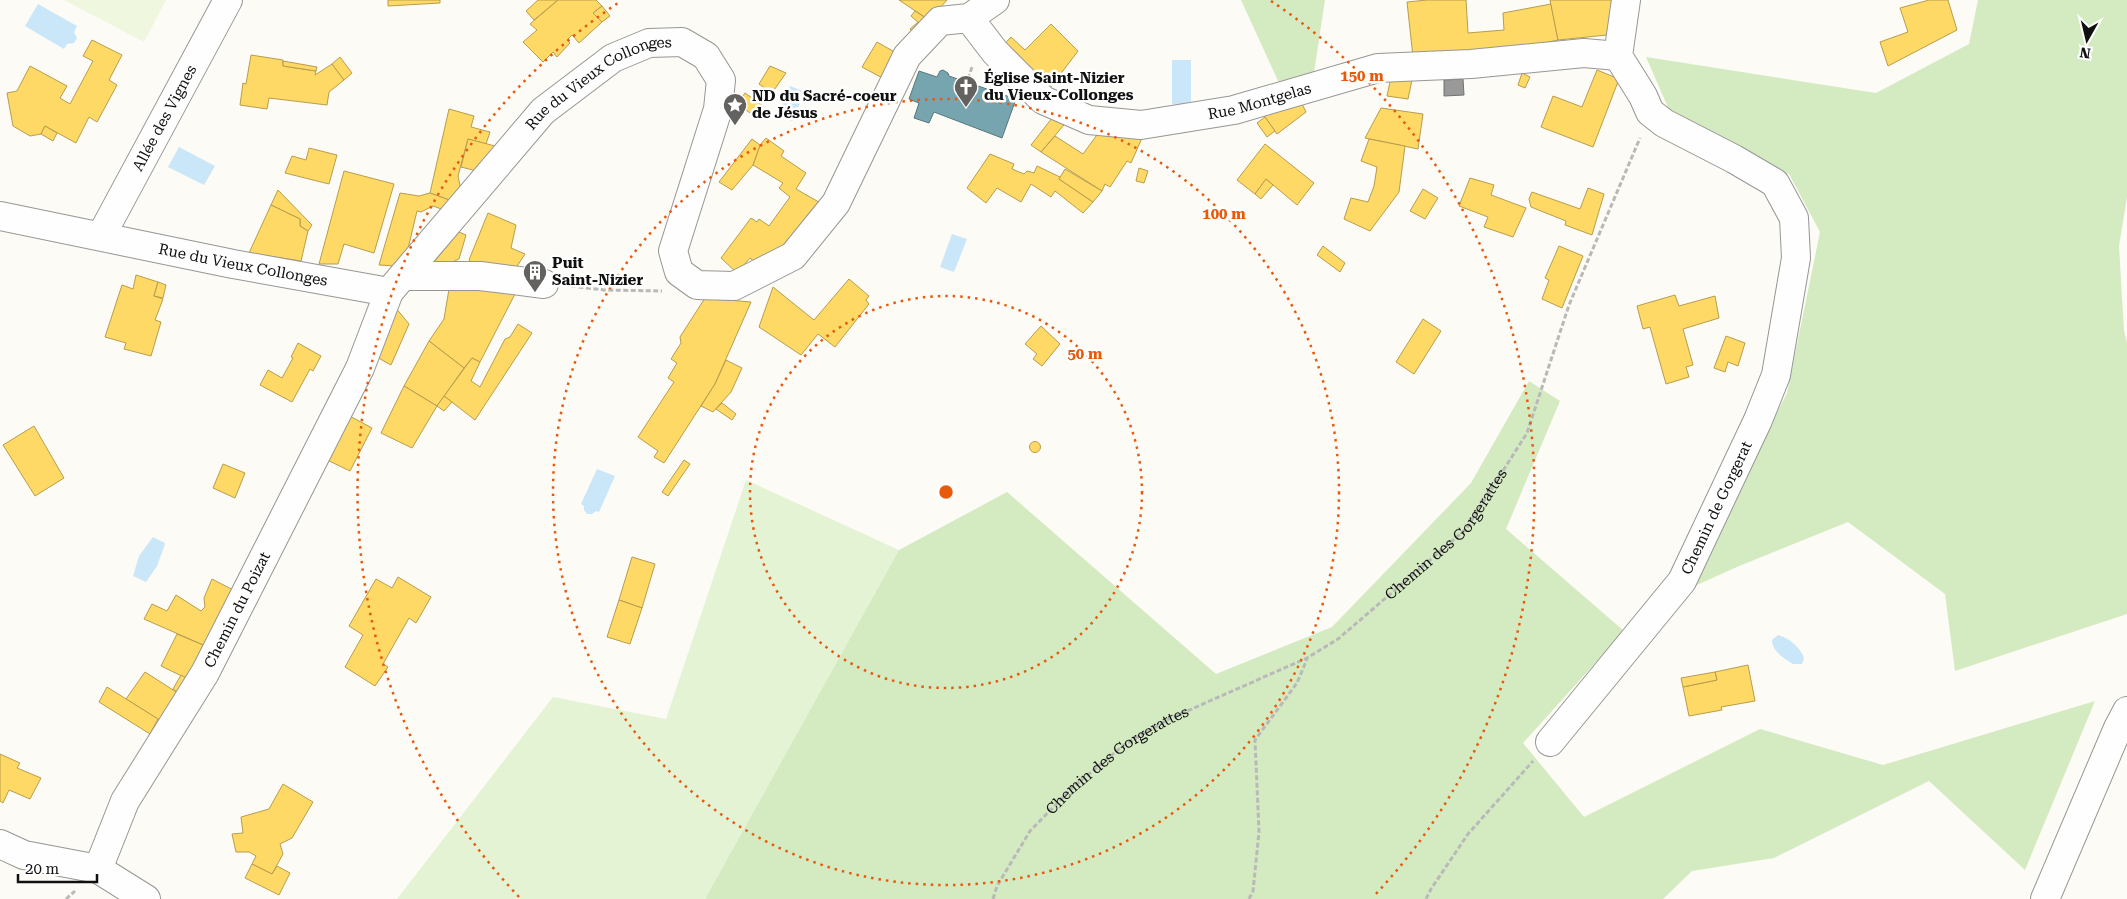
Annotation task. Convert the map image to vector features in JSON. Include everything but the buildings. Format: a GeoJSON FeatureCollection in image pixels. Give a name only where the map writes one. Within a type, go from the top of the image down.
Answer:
{"type":"FeatureCollection","features":[{"type":"Feature","properties":{"kind":"street","name":"Allée des Vignes"},"geometry":{"type":"LineString","coordinates":[[101,236],[228,0]]}},
{"type":"Feature","properties":{"kind":"street"},"geometry":{"type":"LineString","coordinates":[[697,285],[734,286],[793,256],[836,202],[907,56],[940,21],[969,18],[995,0]]}},
{"type":"Feature","properties":{"kind":"street"},"geometry":{"type":"LineString","coordinates":[[1626,0],[1618,56],[1643,96],[1650,112]]}},
{"type":"Feature","properties":{"kind":"street","name":"Rue Montgelas"},"geometry":{"type":"LineString","coordinates":[[969,18],[995,52],[1043,100],[1090,120],[1141,126],[1234,110],[1378,68],[1471,64],[1584,53],[1618,56]]}},
{"type":"Feature","properties":{"kind":"street","name":"Rue du Vieux Collonges"},"geometry":{"type":"LineString","coordinates":[[0,216],[233,264],[396,284],[543,112],[613,58],[649,43],[682,42],[706,56],[721,80],[718,109],[673,250],[679,272],[697,285]]}},
{"type":"Feature","properties":{"kind":"street","name":"Chemin de Gorgerat"},"geometry":{"type":"LineString","coordinates":[[1550,742],[1682,582],[1758,420],[1776,375],[1796,258],[1794,218],[1775,183],[1734,158],[1664,123],[1650,112]]}},
{"type":"Feature","properties":{"kind":"street"},"geometry":{"type":"LineString","coordinates":[[396,284],[480,276],[544,284]]}},
{"type":"Feature","properties":{"kind":"street","name":"Chemin du Poizat"},"geometry":{"type":"LineString","coordinates":[[98,869],[125,801],[205,673],[360,368],[396,284]]}},
{"type":"Feature","properties":{"kind":"street"},"geometry":{"type":"LineString","coordinates":[[2045,899],[2127,711]]}},
{"type":"Feature","properties":{"kind":"street"},"geometry":{"type":"LineString","coordinates":[[0,844],[24,855],[98,869],[146,899]]}},
{"type":"Feature","properties":{"kind":"path"},"geometry":{"type":"LineString","coordinates":[[968,79],[973,65]]}},
{"type":"Feature","properties":{"kind":"path","name":"Chemin des Gorgerattes"},"geometry":{"type":"LineString","coordinates":[[993,899],[997,886],[1030,831],[1072,788],[1124,745],[1169,719],[1307,658],[1338,639],[1466,529],[1527,433],[1569,305],[1650,112]]}},
{"type":"Feature","properties":{"kind":"path"},"geometry":{"type":"LineString","coordinates":[[544,284],[604,290],[661,292],[697,285]]}},
{"type":"Feature","properties":{"kind":"path"},"geometry":{"type":"LineString","coordinates":[[1250,899],[1253,892],[1259,832],[1255,740],[1297,682],[1307,658]]}},
{"type":"Feature","properties":{"kind":"path"},"geometry":{"type":"LineString","coordinates":[[1426,899],[1468,834],[1550,742]]}},
{"type":"Feature","properties":{"kind":"green space"},"geometry":{"type":"Polygon","coordinates":[[[64,0],[166,0],[144,42],[64,0]]]}},
{"type":"Feature","properties":{"kind":"green space"},"geometry":{"type":"Polygon","coordinates":[[[1241,0],[1325,0],[1314,72],[1279,83],[1241,0]]]}},
{"type":"Feature","properties":{"kind":"green space"},"geometry":{"type":"Polygon","coordinates":[[[1978,0],[2127,0],[2127,197],[2119,246],[2124,331],[2127,342],[2127,614],[1955,671],[1945,594],[1848,522],[1739,566],[1686,590],[1787,393],[1820,232],[1789,174],[1670,112],[1646,57],[1876,93],[1969,44],[1978,0]]]}},
{"type":"Feature","properties":{"kind":"green space"},"geometry":{"type":"Polygon","coordinates":[[[1529,381],[1560,401],[1506,529],[1624,631],[1523,743],[1584,817],[1760,729],[1883,765],[2095,701],[2025,870],[1929,781],[1774,858],[1692,871],[1663,899],[705,899],[899,550],[1007,492],[1216,674],[1332,627],[1471,483],[1529,381]]]}},
{"type":"Feature","properties":{"kind":"green space"},"geometry":{"type":"Polygon","coordinates":[[[746,480],[899,550],[705,899],[397,899],[553,697],[666,719],[746,480]]]}},
{"type":"Feature","properties":{"kind":"water"},"geometry":{"type":"Polygon","coordinates":[[[38,4],[77,26],[74,32],[77,38],[74,43],[67,44],[64,49],[25,26],[38,4]]]}},
{"type":"Feature","properties":{"kind":"water"},"geometry":{"type":"Polygon","coordinates":[[[1172,60],[1191,60],[1191,104],[1172,104],[1172,60]]]}},
{"type":"Feature","properties":{"kind":"water"},"geometry":{"type":"Polygon","coordinates":[[[790,86],[805,92],[792,121],[777,114],[790,86]]]}},
{"type":"Feature","properties":{"kind":"water"},"geometry":{"type":"Polygon","coordinates":[[[179,147],[215,166],[204,185],[168,167],[179,147]]]}},
{"type":"Feature","properties":{"kind":"water"},"geometry":{"type":"Polygon","coordinates":[[[952,234],[967,239],[954,272],[940,267],[952,234]]]}},
{"type":"Feature","properties":{"kind":"water"},"geometry":{"type":"Polygon","coordinates":[[[597,469],[615,476],[599,512],[587,514],[584,506],[581,504],[597,469]]]}},
{"type":"Feature","properties":{"kind":"water"},"geometry":{"type":"Polygon","coordinates":[[[153,537],[165,543],[157,566],[146,582],[133,576],[139,556],[153,537]]]}},
{"type":"Feature","properties":{"kind":"water"},"geometry":{"type":"Polygon","coordinates":[[[1778,635],[1797,647],[1804,658],[1802,664],[1793,664],[1776,651],[1772,640],[1778,635]]]}},
{"type":"Feature","properties":{"kind":"place","name":"Église Saint-Nizier du Vieux-Collonges"},"geometry":{"type":"Point","coordinates":[966,108]}},
{"type":"Feature","properties":{"kind":"place","name":"ND du Sacré-coeur de Jésus"},"geometry":{"type":"Point","coordinates":[735,126]}},
{"type":"Feature","properties":{"kind":"place","name":"Puit Saint-Nizier"},"geometry":{"type":"Point","coordinates":[535,293]}}]}
